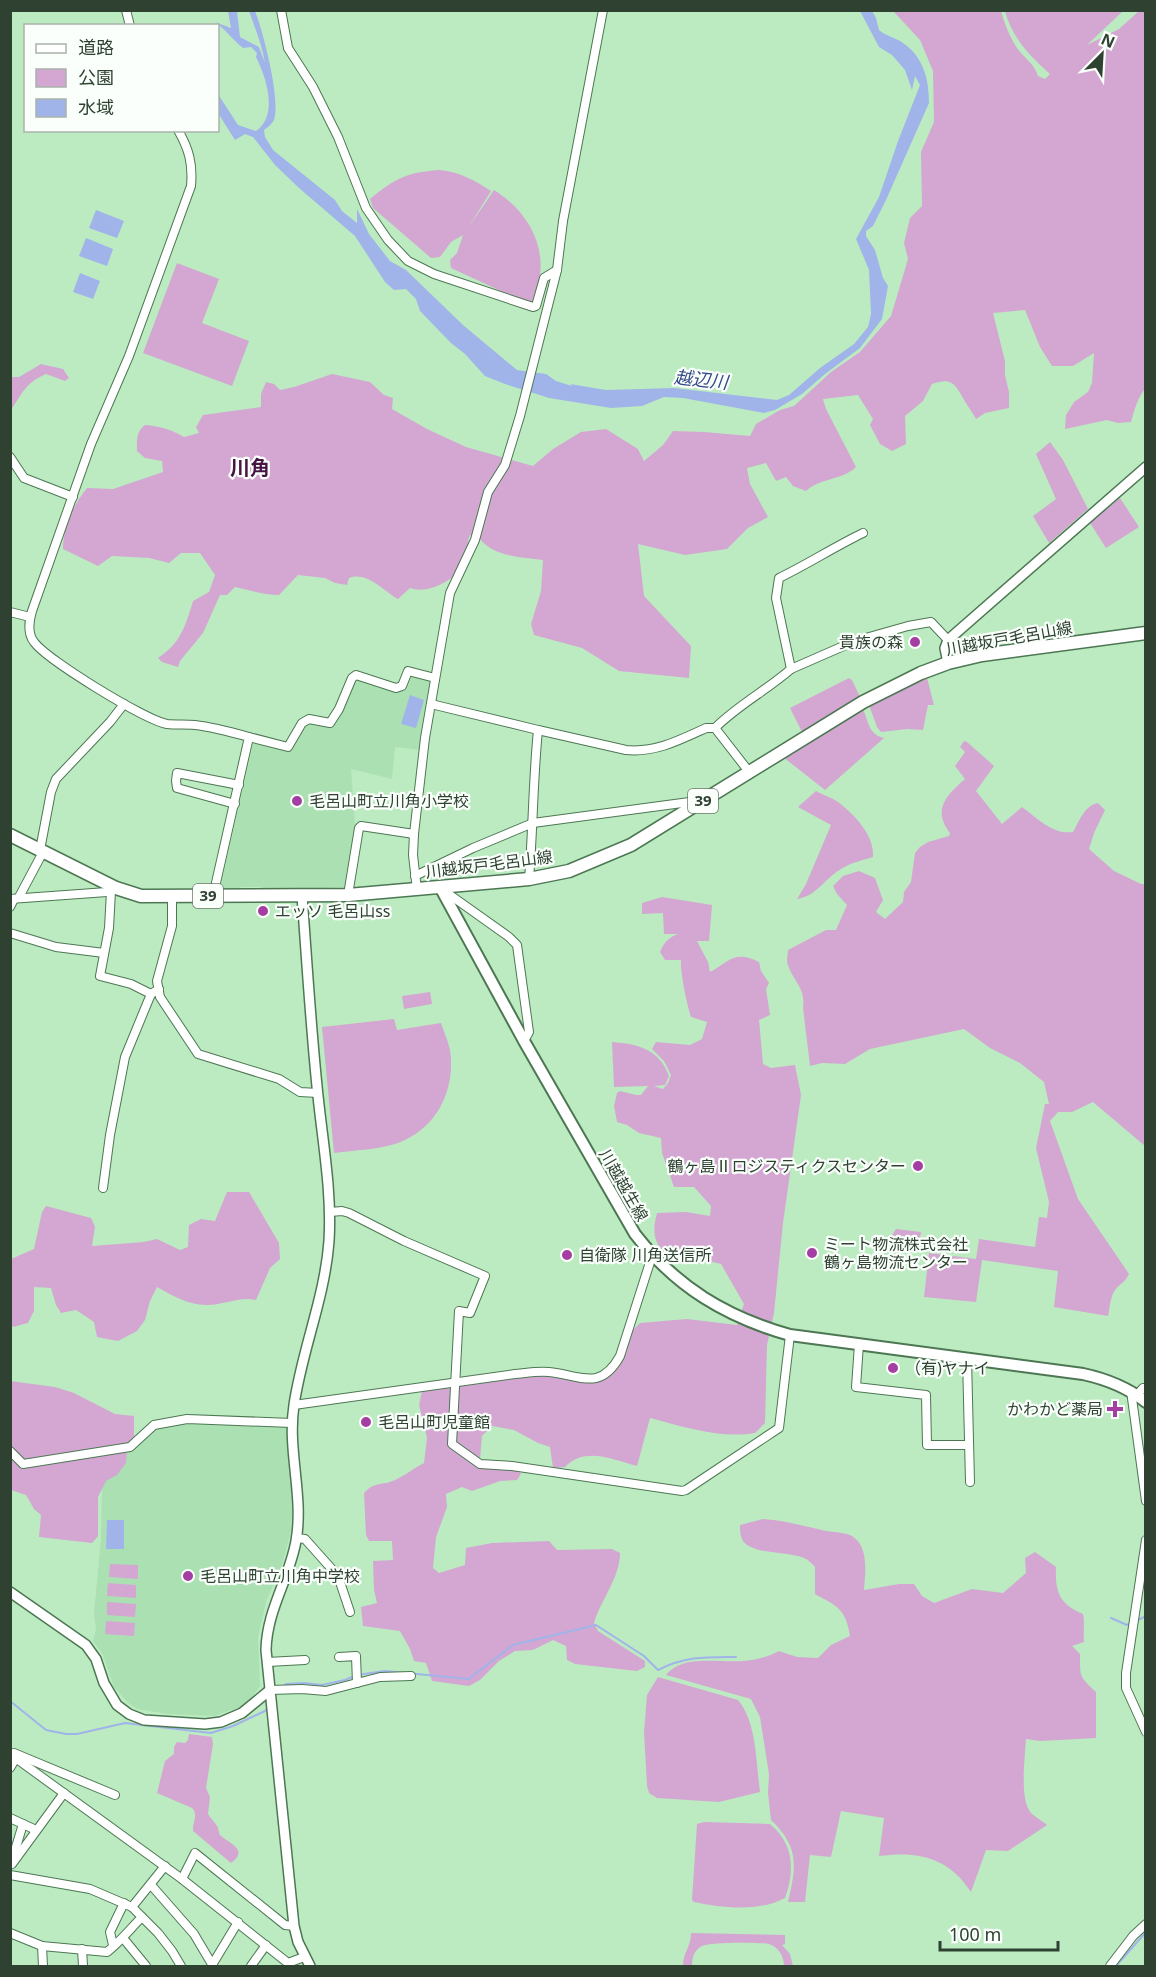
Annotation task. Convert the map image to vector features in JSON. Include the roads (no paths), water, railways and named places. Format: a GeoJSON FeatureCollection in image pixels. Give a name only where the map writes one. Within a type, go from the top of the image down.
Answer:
{"type":"FeatureCollection","features":[{"type":"Feature","properties":{"kind":"main road","name":"川越坂戸毛呂山線"},"geometry":{"type":"LineString","coordinates":[[10,835],[114,889],[141,896],[348,895],[528,879],[569,871],[632,845],[865,701],[903,680],[948,663],[1013,650],[1146,633]]}},
{"type":"Feature","properties":{"kind":"main road","name":"川越越生線"},"geometry":{"type":"LineString","coordinates":[[440,887],[524,1041],[626,1219],[652,1256],[692,1290],[725,1311],[790,1335],[1083,1374],[1100,1377],[1141,1391]]}},
{"type":"Feature","properties":{"kind":"street"},"geometry":{"type":"LineString","coordinates":[[281,10],[288,48],[313,87],[338,136],[366,208],[388,240],[408,261],[434,274],[533,307],[536,306],[544,278],[557,270]]}},
{"type":"Feature","properties":{"kind":"street"},"geometry":{"type":"LineString","coordinates":[[417,890],[414,834],[424,738],[450,593],[475,540],[488,492],[505,465],[523,407],[557,270],[563,221],[603,10]]}},
{"type":"Feature","properties":{"kind":"street"},"geometry":{"type":"LineString","coordinates":[[179,132],[191,157],[191,186],[129,356],[91,444],[30,617],[31,637],[38,647],[92,685],[123,704],[166,724],[192,724],[219,729],[288,747],[302,723],[309,719],[330,723],[339,709],[352,678],[356,675],[396,688],[402,686],[408,671],[435,678]]}},
{"type":"Feature","properties":{"kind":"street"},"geometry":{"type":"LineString","coordinates":[[10,457],[24,478],[73,496]]}},
{"type":"Feature","properties":{"kind":"street"},"geometry":{"type":"LineString","coordinates":[[948,663],[945,648],[948,640],[1038,562],[1092,511],[1146,467]]}},
{"type":"Feature","properties":{"kind":"street"},"geometry":{"type":"LineString","coordinates":[[791,669],[777,598],[779,578],[811,562],[831,548],[863,533]]}},
{"type":"Feature","properties":{"kind":"street"},"geometry":{"type":"LineString","coordinates":[[10,612],[30,617]]}},
{"type":"Feature","properties":{"kind":"street"},"geometry":{"type":"LineString","coordinates":[[431,704],[638,752],[655,750],[706,728],[715,728],[735,709],[779,680],[791,669],[855,641],[908,626],[932,622],[948,640]]}},
{"type":"Feature","properties":{"kind":"street"},"geometry":{"type":"LineString","coordinates":[[10,907],[42,851],[51,792],[56,779],[110,722],[123,704]]}},
{"type":"Feature","properties":{"kind":"street"},"geometry":{"type":"LineString","coordinates":[[715,728],[750,772]]}},
{"type":"Feature","properties":{"kind":"street"},"geometry":{"type":"LineString","coordinates":[[528,879],[534,823],[533,778],[538,730]]}},
{"type":"Feature","properties":{"kind":"street"},"geometry":{"type":"LineString","coordinates":[[213,896],[249,737]]}},
{"type":"Feature","properties":{"kind":"street"},"geometry":{"type":"LineString","coordinates":[[235,804],[177,788],[177,773],[239,785]]}},
{"type":"Feature","properties":{"kind":"street"},"geometry":{"type":"LineString","coordinates":[[415,876],[472,848],[534,823],[705,800]]}},
{"type":"Feature","properties":{"kind":"street"},"geometry":{"type":"LineString","coordinates":[[348,895],[361,826],[414,834]]}},
{"type":"Feature","properties":{"kind":"street"},"geometry":{"type":"LineString","coordinates":[[440,887],[517,945],[529,1032],[524,1041]]}},
{"type":"Feature","properties":{"kind":"street"},"geometry":{"type":"LineString","coordinates":[[14,898],[114,889],[100,976],[130,984],[151,994]]}},
{"type":"Feature","properties":{"kind":"street"},"geometry":{"type":"LineString","coordinates":[[172,897],[172,926],[157,981],[160,997],[198,1054],[279,1079],[300,1092],[318,1093]]}},
{"type":"Feature","properties":{"kind":"street"},"geometry":{"type":"LineString","coordinates":[[302,897],[330,1212],[327,1262],[294,1405],[292,1423],[298,1500],[296,1538],[288,1570],[270,1617],[266,1639],[294,1926],[304,1957],[310,1966]]}},
{"type":"Feature","properties":{"kind":"street"},"geometry":{"type":"LineString","coordinates":[[10,933],[56,947],[104,952]]}},
{"type":"Feature","properties":{"kind":"street"},"geometry":{"type":"LineString","coordinates":[[103,1188],[110,1135],[125,1057],[151,994],[159,988]]}},
{"type":"Feature","properties":{"kind":"street"},"geometry":{"type":"LineString","coordinates":[[330,1212],[342,1211],[485,1276],[470,1313],[459,1311],[452,1444],[480,1464],[513,1466],[686,1490],[779,1428],[790,1335]]}},
{"type":"Feature","properties":{"kind":"street"},"geometry":{"type":"LineString","coordinates":[[294,1405],[454,1381],[548,1372],[579,1379],[590,1380],[599,1377],[613,1367],[620,1356],[652,1256]]}},
{"type":"Feature","properties":{"kind":"street"},"geometry":{"type":"LineString","coordinates":[[859,1344],[856,1387],[926,1395],[927,1445],[968,1445]]}},
{"type":"Feature","properties":{"kind":"street"},"geometry":{"type":"LineString","coordinates":[[967,1358],[970,1482]]}},
{"type":"Feature","properties":{"kind":"street"},"geometry":{"type":"LineString","coordinates":[[1141,1391],[1146,1501]]}},
{"type":"Feature","properties":{"kind":"street"},"geometry":{"type":"LineString","coordinates":[[10,1452],[24,1464],[130,1447],[154,1425],[187,1419],[292,1423]]}},
{"type":"Feature","properties":{"kind":"street"},"geometry":{"type":"LineString","coordinates":[[296,1538],[305,1539],[338,1576],[350,1612]]}},
{"type":"Feature","properties":{"kind":"street"},"geometry":{"type":"LineString","coordinates":[[1146,1540],[1126,1673],[1126,1688],[1146,1732]]}},
{"type":"Feature","properties":{"kind":"street"},"geometry":{"type":"LineString","coordinates":[[10,1592],[86,1645],[96,1659],[104,1683],[117,1705],[129,1714],[144,1720],[205,1724],[220,1722],[243,1713],[270,1690],[326,1691],[380,1677],[411,1676]]}},
{"type":"Feature","properties":{"kind":"street"},"geometry":{"type":"LineString","coordinates":[[339,1657],[356,1656],[357,1683]]}},
{"type":"Feature","properties":{"kind":"street"},"geometry":{"type":"LineString","coordinates":[[267,1662],[305,1660]]}},
{"type":"Feature","properties":{"kind":"street"},"geometry":{"type":"LineString","coordinates":[[12,1755],[165,1866],[238,1922],[287,1965],[304,1957]]}},
{"type":"Feature","properties":{"kind":"street"},"geometry":{"type":"LineString","coordinates":[[10,1768],[12,1755]]}},
{"type":"Feature","properties":{"kind":"street"},"geometry":{"type":"LineString","coordinates":[[12,1755],[115,1796]]}},
{"type":"Feature","properties":{"kind":"street"},"geometry":{"type":"LineString","coordinates":[[11,1866],[64,1792]]}},
{"type":"Feature","properties":{"kind":"street"},"geometry":{"type":"LineString","coordinates":[[10,1818],[36,1830]]}},
{"type":"Feature","properties":{"kind":"street"},"geometry":{"type":"LineString","coordinates":[[11,1866],[23,1824]]}},
{"type":"Feature","properties":{"kind":"street"},"geometry":{"type":"LineString","coordinates":[[182,1879],[195,1853],[285,1925],[294,1926]]}},
{"type":"Feature","properties":{"kind":"street"},"geometry":{"type":"LineString","coordinates":[[113,1945],[110,1932],[128,1905],[152,1885],[165,1866]]}},
{"type":"Feature","properties":{"kind":"street"},"geometry":{"type":"LineString","coordinates":[[10,1875],[90,1889],[128,1905],[142,1917],[172,1951],[181,1966]]}},
{"type":"Feature","properties":{"kind":"street"},"geometry":{"type":"LineString","coordinates":[[152,1885],[194,1934],[212,1966]]}},
{"type":"Feature","properties":{"kind":"street"},"geometry":{"type":"LineString","coordinates":[[10,1933],[42,1946],[107,1952],[142,1917]]}},
{"type":"Feature","properties":{"kind":"street"},"geometry":{"type":"LineString","coordinates":[[212,1966],[238,1922]]}},
{"type":"Feature","properties":{"kind":"street"},"geometry":{"type":"LineString","coordinates":[[1110,1966],[1133,1936],[1146,1924]]}},
{"type":"Feature","properties":{"kind":"street"},"geometry":{"type":"LineString","coordinates":[[123,1938],[146,1966]]}},
{"type":"Feature","properties":{"kind":"street"},"geometry":{"type":"LineString","coordinates":[[251,1966],[266,1945]]}},
{"type":"Feature","properties":{"kind":"street"},"geometry":{"type":"LineString","coordinates":[[42,1946],[43,1966]]}},
{"type":"Feature","properties":{"kind":"street"},"geometry":{"type":"LineString","coordinates":[[82,1949],[83,1966]]}},
{"type":"Feature","properties":{"kind":"water"},"geometry":{"type":"Polygon","coordinates":[[[228,11],[237,11],[240,37],[259,47],[265,63],[249,11],[255,11],[270,66],[275,97],[274,120],[264,130],[265,137],[273,150],[335,200],[342,211],[357,223],[357,209],[369,234],[390,261],[406,270],[463,325],[517,370],[546,374],[556,381],[572,386],[570,384],[606,390],[674,388],[777,400],[789,395],[820,368],[854,344],[868,327],[871,314],[869,270],[856,239],[879,197],[920,85],[915,76],[912,90],[905,70],[892,55],[879,47],[860,11],[872,11],[879,30],[908,47],[919,60],[926,76],[929,103],[886,200],[873,226],[866,231],[866,236],[875,250],[883,278],[888,286],[882,319],[860,348],[802,394],[775,410],[764,413],[683,398],[664,397],[642,406],[611,408],[549,398],[485,376],[420,311],[416,299],[406,289],[394,290],[385,282],[355,236],[275,165],[253,137],[245,134],[235,140],[219,115],[219,96],[238,125],[256,131],[263,124],[269,106],[266,85],[256,57],[257,53],[251,47],[243,48],[215,22],[231,28],[228,11]]]}},
{"type":"Feature","properties":{"kind":"water"},"geometry":{"type":"Polygon","coordinates":[[[96,210],[124,221],[117,238],[89,228],[96,210]]]}},
{"type":"Feature","properties":{"kind":"water"},"geometry":{"type":"Polygon","coordinates":[[[86,238],[113,249],[107,266],[79,256],[86,238]]]}},
{"type":"Feature","properties":{"kind":"water"},"geometry":{"type":"Polygon","coordinates":[[[80,273],[100,281],[93,299],[73,292],[80,273]]]}},
{"type":"Feature","properties":{"kind":"water"},"geometry":{"type":"Polygon","coordinates":[[[410,695],[424,700],[416,728],[401,724],[410,695]]]}},
{"type":"Feature","properties":{"kind":"water"},"geometry":{"type":"Polygon","coordinates":[[[107,1520],[124,1520],[124,1549],[106,1549],[107,1520]]]}},
{"type":"Feature","properties":{"kind":"waterway"},"geometry":{"type":"LineString","coordinates":[[1136,1621],[1146,1616]]}},
{"type":"Feature","properties":{"kind":"waterway"},"geometry":{"type":"LineString","coordinates":[[1111,1618],[1127,1625],[1131,1623]]}},
{"type":"Feature","properties":{"kind":"waterway"},"geometry":{"type":"LineString","coordinates":[[284,1686],[304,1683],[322,1685],[357,1675],[385,1671],[469,1679],[513,1645],[596,1625],[644,1656],[658,1670],[687,1660],[705,1657],[736,1657]]}},
{"type":"Feature","properties":{"kind":"waterway"},"geometry":{"type":"LineString","coordinates":[[10,1701],[46,1730],[66,1734],[77,1734],[125,1723],[211,1733],[233,1726],[268,1708]]}},
{"type":"Feature","properties":{"kind":"waterway"},"geometry":{"type":"LineString","coordinates":[[1116,1966],[1146,1932]]}},
{"type":"Feature","properties":{"kind":"place","name":"貴族の森"},"geometry":{"type":"Point","coordinates":[915,642]}},
{"type":"Feature","properties":{"kind":"place","name":"毛呂山町立川角小学校"},"geometry":{"type":"Point","coordinates":[297,801]}},
{"type":"Feature","properties":{"kind":"place","name":"エッソ 毛呂山ss"},"geometry":{"type":"Point","coordinates":[263,911]}},
{"type":"Feature","properties":{"kind":"place","name":"鶴ヶ島Ⅱロジスティクスセンター"},"geometry":{"type":"Point","coordinates":[918,1166]}},
{"type":"Feature","properties":{"kind":"place","name":"ミート物流株式会社 鶴ヶ島物流センター"},"geometry":{"type":"Point","coordinates":[812,1253]}},
{"type":"Feature","properties":{"kind":"place","name":"自衛隊 川角送信所"},"geometry":{"type":"Point","coordinates":[567,1255]}},
{"type":"Feature","properties":{"kind":"place","name":"（有)ヤナイ"},"geometry":{"type":"Point","coordinates":[893,1368]}},
{"type":"Feature","properties":{"kind":"place","name":"かわかど薬局"},"geometry":{"type":"Point","coordinates":[1115,1409]}},
{"type":"Feature","properties":{"kind":"place","name":"毛呂山町児童館"},"geometry":{"type":"Point","coordinates":[366,1422]}},
{"type":"Feature","properties":{"kind":"place","name":"毛呂山町立川角中学校"},"geometry":{"type":"Point","coordinates":[188,1576]}},
{"type":"Feature","properties":{"kind":"district","name":"川角"},"geometry":{"type":"Point","coordinates":[250,468]}},
{"type":"Feature","properties":{"kind":"water label","name":"越辺川"},"geometry":{"type":"Point","coordinates":[701,380]}}]}
